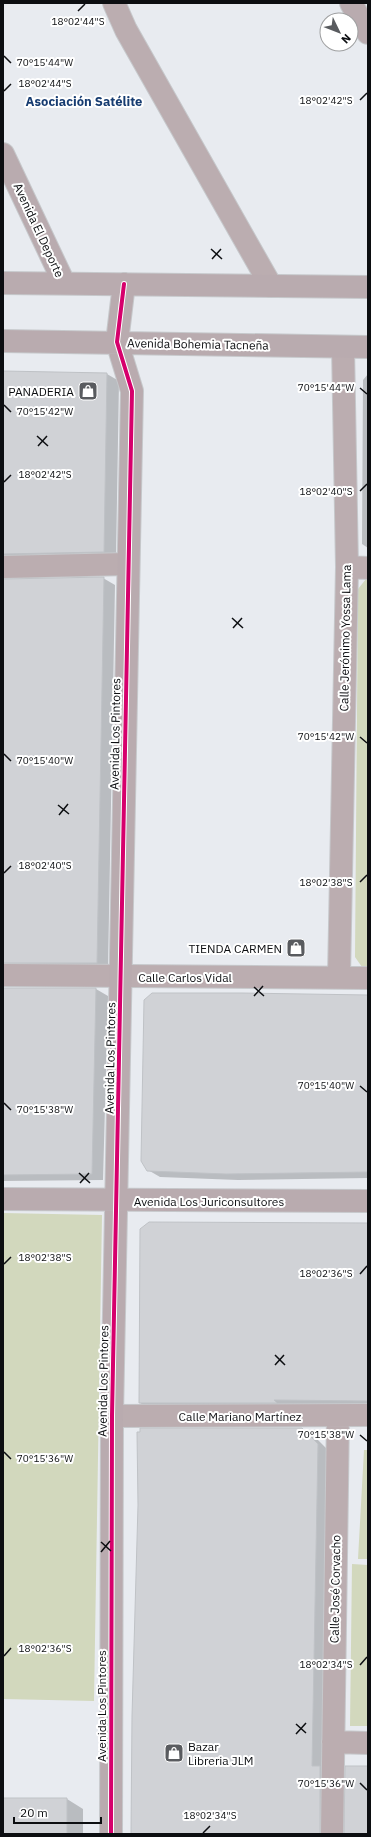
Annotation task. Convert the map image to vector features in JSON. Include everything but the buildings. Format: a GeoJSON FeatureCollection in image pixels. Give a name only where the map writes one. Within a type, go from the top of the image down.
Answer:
{"type":"FeatureCollection","features":[{"type":"Feature","properties":{"kind":"street"},"geometry":{"type":"LineString","coordinates":[[114,3],[126,30],[271,286]]}},
{"type":"Feature","properties":{"kind":"street"},"geometry":{"type":"LineString","coordinates":[[351,3],[368,33]]}},
{"type":"Feature","properties":{"kind":"street","name":"Avenida El Deporte"},"geometry":{"type":"LineString","coordinates":[[3,154],[64,283]]}},
{"type":"Feature","properties":{"kind":"street"},"geometry":{"type":"LineString","coordinates":[[3,283],[368,287]]}},
{"type":"Feature","properties":{"kind":"street","name":"Avenida Los Pintores"},"geometry":{"type":"LineString","coordinates":[[111,1834],[112,1416],[121,977],[127,564],[132,391],[117,342],[124,284]]}},
{"type":"Feature","properties":{"kind":"street","name":"Avenida Bohemia Tacneña"},"geometry":{"type":"LineString","coordinates":[[3,341],[368,347]]}},
{"type":"Feature","properties":{"kind":"street","name":"Calle Jerónimo Yossa Lama"},"geometry":{"type":"LineString","coordinates":[[339,977],[347,567],[343,347]]}},
{"type":"Feature","properties":{"kind":"street"},"geometry":{"type":"LineString","coordinates":[[3,567],[127,564]]}},
{"type":"Feature","properties":{"kind":"street"},"geometry":{"type":"LineString","coordinates":[[347,567],[368,568]]}},
{"type":"Feature","properties":{"kind":"street","name":"Calle Carlos Vidal"},"geometry":{"type":"LineString","coordinates":[[3,975],[368,978]]}},
{"type":"Feature","properties":{"kind":"street","name":"Avenida Los Juriconsultores"},"geometry":{"type":"LineString","coordinates":[[3,1199],[117,1201],[368,1201]]}},
{"type":"Feature","properties":{"kind":"street","name":"Calle Mariano Martínez"},"geometry":{"type":"LineString","coordinates":[[112,1416],[368,1416]]}},
{"type":"Feature","properties":{"kind":"street","name":"Calle José Corvacho"},"geometry":{"type":"LineString","coordinates":[[332,1834],[338,1416]]}},
{"type":"Feature","properties":{"kind":"street"},"geometry":{"type":"LineString","coordinates":[[333,1742],[368,1743]]}},
{"type":"Feature","properties":{"kind":"green space"},"geometry":{"type":"Polygon","coordinates":[[[366,579],[368,579],[368,967],[362,967],[355,957],[358,589],[366,579]]]}},
{"type":"Feature","properties":{"kind":"green space"},"geometry":{"type":"Polygon","coordinates":[[[3,1213],[102,1215],[94,1701],[3,1699],[3,1213]]]}},
{"type":"Feature","properties":{"kind":"green space"},"geometry":{"type":"Polygon","coordinates":[[[364,1450],[368,1450],[368,1559],[358,1559],[364,1450]]]}},
{"type":"Feature","properties":{"kind":"green space"},"geometry":{"type":"Polygon","coordinates":[[[352,1564],[368,1565],[368,1726],[350,1726],[352,1564]]]}},
{"type":"Feature","properties":{"kind":"cycle path"},"geometry":{"type":"LineString","coordinates":[[111,1834],[112,1416],[132,391],[117,342],[124,284]]}},
{"type":"Feature","properties":{"kind":"place","name":"PANADERIA"},"geometry":{"type":"Point","coordinates":[88,391]}},
{"type":"Feature","properties":{"kind":"place","name":"TIENDA CARMEN"},"geometry":{"type":"Point","coordinates":[296,948]}},
{"type":"Feature","properties":{"kind":"place","name":"Bazar Libreria JLM"},"geometry":{"type":"Point","coordinates":[174,1753]}},
{"type":"Feature","properties":{"kind":"district","name":"Asociación Satélite"},"geometry":{"type":"Point","coordinates":[84,101]}}]}
